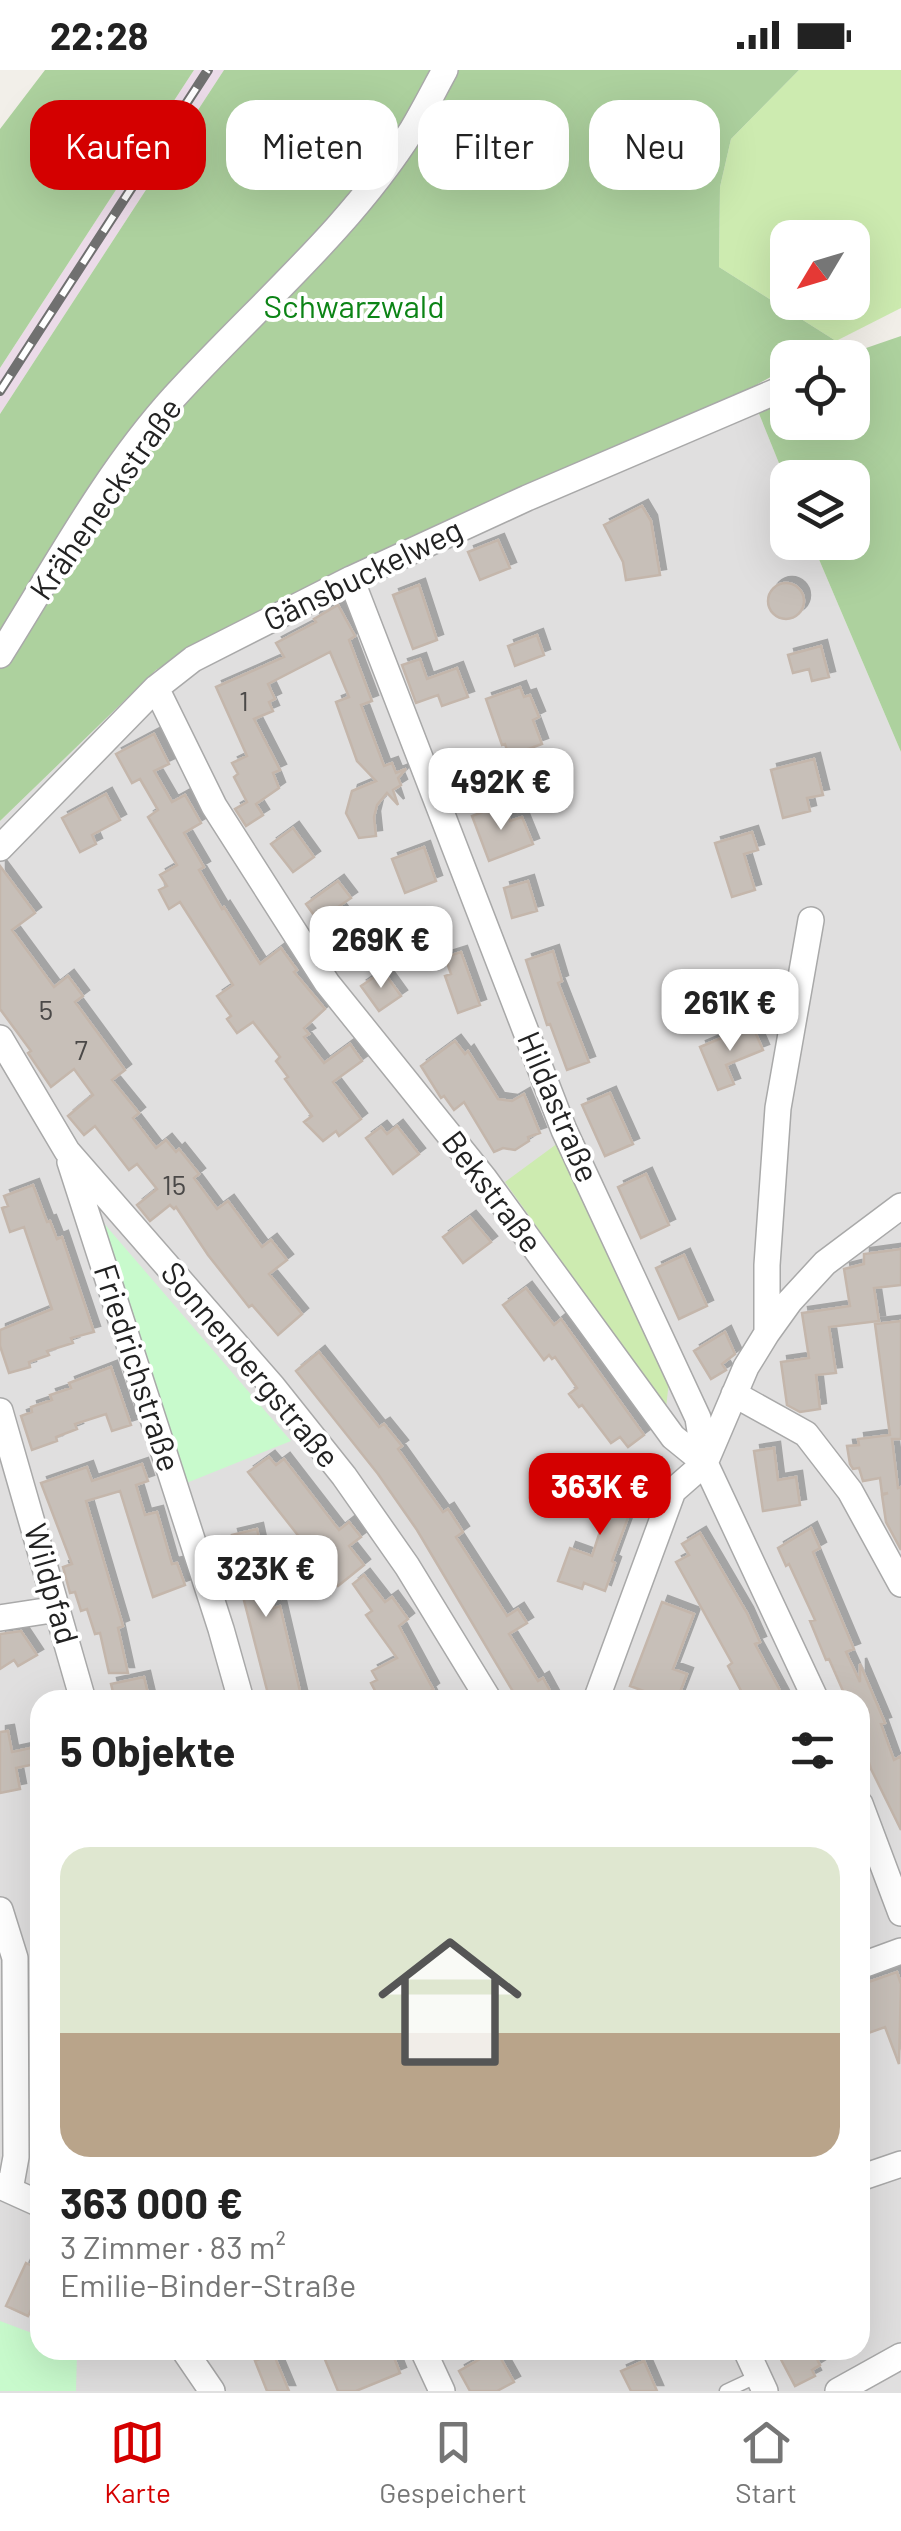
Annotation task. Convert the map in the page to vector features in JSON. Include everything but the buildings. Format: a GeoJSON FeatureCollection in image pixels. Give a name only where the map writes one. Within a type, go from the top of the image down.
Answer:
{"type":"FeatureCollection","features":[{"type":"Feature","properties":{"kind":"street","name":"Kräheneckstraße"},"geometry":{"type":"LineString","coordinates":[[0,655],[98,498],[142,436],[174,396],[248,324],[344,216],[411,132],[445,70]]}},
{"type":"Feature","properties":{"kind":"street","name":"Gänsbuckelweg"},"geometry":{"type":"LineString","coordinates":[[0,848],[156,688],[193,659],[352,578],[770,394]]}},
{"type":"Feature","properties":{"kind":"street","name":"Hildastraße"},"geometry":{"type":"LineString","coordinates":[[352,578],[564,1130],[698,1418],[705,1462]]}},
{"type":"Feature","properties":{"kind":"street","name":"Bekstraße"},"geometry":{"type":"LineString","coordinates":[[156,688],[214,806],[327,983],[484,1178],[672,1438],[705,1462],[811,1690]]}},
{"type":"Feature","properties":{"kind":"street"},"geometry":{"type":"LineString","coordinates":[[767,1333],[767,1266],[778,1108],[811,920]]}},
{"type":"Feature","properties":{"kind":"street","name":"Sonnenbergstraße"},"geometry":{"type":"LineString","coordinates":[[0,1038],[66,1151],[273,1387],[344,1476],[407,1566],[483,1690]]}},
{"type":"Feature","properties":{"kind":"street","name":"Friedrichstraße"},"geometry":{"type":"LineString","coordinates":[[66,1151],[216,1610],[238,1690]]}},
{"type":"Feature","properties":{"kind":"street"},"geometry":{"type":"LineString","coordinates":[[600,1690],[673,1492],[705,1462],[734,1394],[767,1333],[825,1263],[901,1206]]}},
{"type":"Feature","properties":{"kind":"street"},"geometry":{"type":"LineString","coordinates":[[734,1394],[806,1434],[850,1491],[901,1584]]}},
{"type":"Feature","properties":{"kind":"street","name":"Wildpfad"},"geometry":{"type":"LineString","coordinates":[[0,1411],[81,1690]]}},
{"type":"Feature","properties":{"kind":"street"},"geometry":{"type":"LineString","coordinates":[[0,1618],[58,1609]]}},
{"type":"Feature","properties":{"kind":"street"},"geometry":{"type":"LineString","coordinates":[[870,1831],[901,1913]]}},
{"type":"Feature","properties":{"kind":"street"},"geometry":{"type":"LineString","coordinates":[[0,1910],[14,1958],[16,2158],[5,2188],[30,2199]]}},
{"type":"Feature","properties":{"kind":"street"},"geometry":{"type":"LineString","coordinates":[[870,1962],[901,1951]]}},
{"type":"Feature","properties":{"kind":"street"},"geometry":{"type":"LineString","coordinates":[[870,2175],[901,2164]]}},
{"type":"Feature","properties":{"kind":"street"},"geometry":{"type":"LineString","coordinates":[[838,2391],[901,2356]]}},
{"type":"Feature","properties":{"kind":"street"},"geometry":{"type":"LineString","coordinates":[[189,2360],[205,2389]]}},
{"type":"Feature","properties":{"kind":"street"},"geometry":{"type":"LineString","coordinates":[[428,2360],[442,2391]]}},
{"type":"Feature","properties":{"kind":"street"},"geometry":{"type":"LineString","coordinates":[[751,2360],[762,2383]]}},
{"type":"Feature","properties":{"kind":"lane"},"geometry":{"type":"LineString","coordinates":[[726,2391],[762,2383]]}},
{"type":"Feature","properties":{"kind":"shaded area"},"geometry":{"type":"Polygon","coordinates":[[[194,70],[224,70],[204,100],[174,100],[194,70]]]}},
{"type":"Feature","properties":{"kind":"shaded area"},"geometry":{"type":"Polygon","coordinates":[[[116,190],[146,190],[0,414],[0,368],[116,190]]]}},
{"type":"Feature","properties":{"kind":"shaded area"},"geometry":{"type":"Polygon","coordinates":[[[749,389],[778,460],[770,460],[770,560],[819,560],[901,752],[901,2391],[0,2391],[0,821],[156,670],[360,562],[749,389]]]}},
{"type":"Feature","properties":{"kind":"green space"},"geometry":{"type":"Polygon","coordinates":[[[45,70],[194,70],[174,100],[30,100],[30,190],[116,190],[0,368],[0,129],[45,70]]]}},
{"type":"Feature","properties":{"kind":"green space","name":"Schwarzwald"},"geometry":{"type":"Polygon","coordinates":[[[224,70],[799,70],[731,139],[720,187],[720,100],[589,100],[589,190],[720,190],[719,267],[770,299],[770,320],[803,320],[834,340],[770,340],[770,377],[756,385],[770,381],[770,440],[870,440],[870,347],[901,336],[901,752],[819,560],[870,560],[870,460],[778,460],[749,389],[360,562],[156,670],[0,821],[0,414],[146,190],[206,190],[204,100],[224,70]]]}},
{"type":"Feature","properties":{"kind":"green space"},"geometry":{"type":"Polygon","coordinates":[[[799,70],[901,70],[901,308],[838,340],[803,320],[870,320],[870,220],[770,220],[770,299],[719,267],[720,187],[731,139],[799,70]]]}},
{"type":"Feature","properties":{"kind":"green space"},"geometry":{"type":"Polygon","coordinates":[[[558,1143],[669,1381],[666,1408],[505,1182],[558,1143]]]}},
{"type":"Feature","properties":{"kind":"green space"},"geometry":{"type":"Polygon","coordinates":[[[95,1213],[291,1441],[184,1484],[95,1213]]]}},
{"type":"Feature","properties":{"kind":"green space"},"geometry":{"type":"Polygon","coordinates":[[[0,2321],[30,2332],[30,2360],[77,2360],[76,2391],[0,2391],[0,2321]]]}},
{"type":"Feature","properties":{"kind":"railway"},"geometry":{"type":"LineString","coordinates":[[0,391],[208,70]]}}]}
